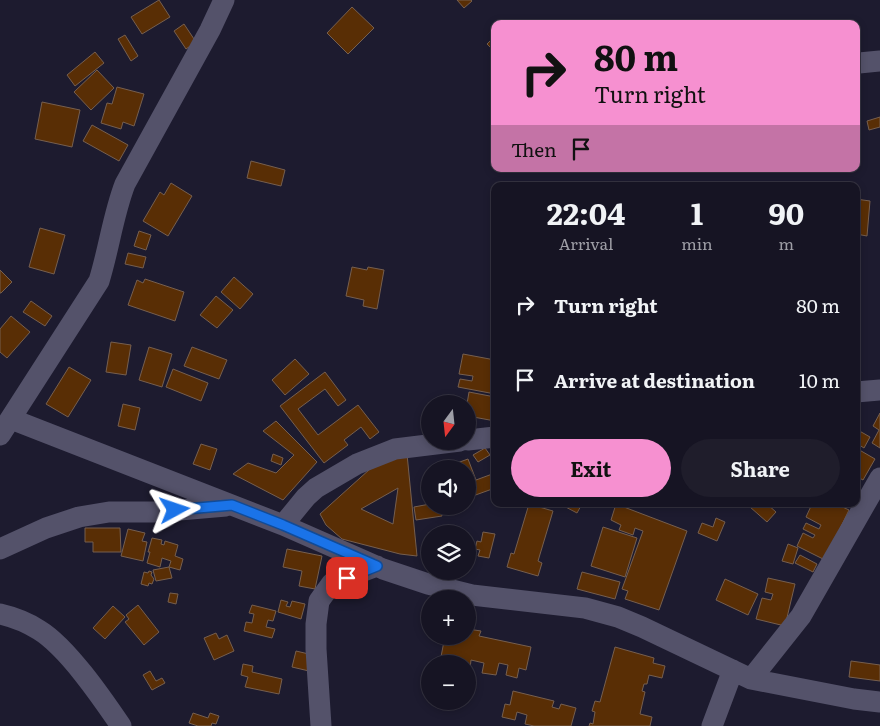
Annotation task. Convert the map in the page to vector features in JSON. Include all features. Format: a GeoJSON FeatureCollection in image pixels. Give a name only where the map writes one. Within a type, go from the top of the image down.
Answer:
{"type":"FeatureCollection","features":[{"type":"Feature","properties":{"kind":"street"},"geometry":{"type":"LineString","coordinates":[[224,0],[125,184],[117,204],[105,262],[99,281],[5,427],[232,505],[377,566],[428,584],[472,596],[585,608],[618,617],[742,675],[854,699],[880,702]]}},
{"type":"Feature","properties":{"kind":"street"},"geometry":{"type":"LineString","coordinates":[[860,63],[880,61]]}},
{"type":"Feature","properties":{"kind":"street"},"geometry":{"type":"LineString","coordinates":[[860,392],[880,390]]}},
{"type":"Feature","properties":{"kind":"street"},"geometry":{"type":"LineString","coordinates":[[476,439],[491,437]]}},
{"type":"Feature","properties":{"kind":"street"},"geometry":{"type":"LineString","coordinates":[[283,525],[316,488],[357,464],[394,449],[421,446]]}},
{"type":"Feature","properties":{"kind":"street"},"geometry":{"type":"LineString","coordinates":[[712,726],[742,675],[801,616],[880,478]]}},
{"type":"Feature","properties":{"kind":"street"},"geometry":{"type":"LineString","coordinates":[[0,548],[54,525],[79,517],[109,512],[156,512],[232,505]]}},
{"type":"Feature","properties":{"kind":"street"},"geometry":{"type":"LineString","coordinates":[[321,726],[316,649],[316,624],[319,601],[332,583],[377,566]]}},
{"type":"Feature","properties":{"kind":"street"},"geometry":{"type":"LineString","coordinates":[[0,614],[39,630],[59,645],[121,726]]}},
{"type":"Feature","properties":{"kind":"building"},"geometry":{"type":"Polygon","coordinates":[[[159,0],[170,17],[142,34],[131,17],[159,0]]]}},
{"type":"Feature","properties":{"kind":"building"},"geometry":{"type":"Polygon","coordinates":[[[457,0],[471,0],[472,1],[464,8],[457,0]]]}},
{"type":"Feature","properties":{"kind":"building"},"geometry":{"type":"Polygon","coordinates":[[[352,7],[374,28],[348,54],[327,33],[352,7]]]}},
{"type":"Feature","properties":{"kind":"building"},"geometry":{"type":"Polygon","coordinates":[[[184,24],[196,42],[186,49],[174,31],[184,24]]]}},
{"type":"Feature","properties":{"kind":"building"},"geometry":{"type":"Polygon","coordinates":[[[125,35],[138,56],[131,61],[118,39],[125,35]]]}},
{"type":"Feature","properties":{"kind":"building"},"geometry":{"type":"Polygon","coordinates":[[[491,40],[491,48],[487,44],[491,40]]]}},
{"type":"Feature","properties":{"kind":"building"},"geometry":{"type":"Polygon","coordinates":[[[95,52],[104,63],[75,86],[67,75],[95,52]]]}},
{"type":"Feature","properties":{"kind":"building"},"geometry":{"type":"Polygon","coordinates":[[[97,70],[114,88],[91,110],[74,92],[97,70]]]}},
{"type":"Feature","properties":{"kind":"building"},"geometry":{"type":"Polygon","coordinates":[[[117,87],[144,94],[134,126],[123,122],[121,129],[101,123],[107,103],[112,104],[117,87]]]}},
{"type":"Feature","properties":{"kind":"building"},"geometry":{"type":"Polygon","coordinates":[[[42,102],[80,110],[72,147],[35,139],[42,102]]]}},
{"type":"Feature","properties":{"kind":"building"},"geometry":{"type":"Polygon","coordinates":[[[880,117],[880,127],[869,130],[867,121],[880,117]]]}},
{"type":"Feature","properties":{"kind":"building"},"geometry":{"type":"Polygon","coordinates":[[[92,125],[128,145],[119,161],[83,141],[92,125]]]}},
{"type":"Feature","properties":{"kind":"building"},"geometry":{"type":"Polygon","coordinates":[[[251,161],[285,170],[281,186],[247,178],[251,161]]]}},
{"type":"Feature","properties":{"kind":"building"},"geometry":{"type":"Polygon","coordinates":[[[171,183],[192,196],[168,236],[143,221],[160,192],[164,195],[171,183]]]}},
{"type":"Feature","properties":{"kind":"building"},"geometry":{"type":"Polygon","coordinates":[[[860,200],[870,201],[867,236],[860,235],[860,200]]]}},
{"type":"Feature","properties":{"kind":"building"},"geometry":{"type":"Polygon","coordinates":[[[40,228],[65,235],[54,274],[29,267],[40,228]]]}},
{"type":"Feature","properties":{"kind":"building"},"geometry":{"type":"Polygon","coordinates":[[[139,231],[151,235],[146,250],[134,246],[139,231]]]}},
{"type":"Feature","properties":{"kind":"building"},"geometry":{"type":"Polygon","coordinates":[[[128,253],[146,257],[143,268],[125,264],[128,253]]]}},
{"type":"Feature","properties":{"kind":"building"},"geometry":{"type":"Polygon","coordinates":[[[352,267],[367,270],[368,267],[384,270],[377,309],[363,306],[364,300],[346,296],[352,267]]]}},
{"type":"Feature","properties":{"kind":"building"},"geometry":{"type":"Polygon","coordinates":[[[0,270],[12,282],[1,293],[0,293],[0,270]]]}},
{"type":"Feature","properties":{"kind":"building"},"geometry":{"type":"Polygon","coordinates":[[[234,277],[253,294],[240,309],[221,292],[234,277]]]}},
{"type":"Feature","properties":{"kind":"building"},"geometry":{"type":"Polygon","coordinates":[[[145,279],[184,292],[175,321],[128,305],[137,280],[143,283],[145,279]]]}},
{"type":"Feature","properties":{"kind":"building"},"geometry":{"type":"Polygon","coordinates":[[[216,296],[233,310],[217,328],[200,315],[216,296]]]}},
{"type":"Feature","properties":{"kind":"building"},"geometry":{"type":"Polygon","coordinates":[[[31,301],[52,316],[45,326],[23,312],[31,301]]]}},
{"type":"Feature","properties":{"kind":"building"},"geometry":{"type":"Polygon","coordinates":[[[11,316],[30,332],[7,358],[0,352],[0,329],[11,316]]]}},
{"type":"Feature","properties":{"kind":"building"},"geometry":{"type":"Polygon","coordinates":[[[111,342],[131,345],[126,375],[106,372],[111,342]]]}},
{"type":"Feature","properties":{"kind":"building"},"geometry":{"type":"Polygon","coordinates":[[[149,347],[172,354],[162,387],[139,380],[149,347]]]}},
{"type":"Feature","properties":{"kind":"building"},"geometry":{"type":"Polygon","coordinates":[[[192,347],[227,360],[219,379],[184,366],[192,347]]]}},
{"type":"Feature","properties":{"kind":"building"},"geometry":{"type":"Polygon","coordinates":[[[463,354],[491,359],[491,393],[458,387],[460,379],[472,381],[473,376],[459,374],[463,354]]]}},
{"type":"Feature","properties":{"kind":"building"},"geometry":{"type":"Polygon","coordinates":[[[295,359],[309,374],[285,395],[272,380],[295,359]]]}},
{"type":"Feature","properties":{"kind":"building"},"geometry":{"type":"Polygon","coordinates":[[[69,367],[91,380],[68,417],[46,404],[69,367]]]}},
{"type":"Feature","properties":{"kind":"building"},"geometry":{"type":"Polygon","coordinates":[[[173,369],[208,383],[201,401],[166,387],[173,369]]]}},
{"type":"Feature","properties":{"kind":"building"},"geometry":{"type":"Polygon","coordinates":[[[325,372],[346,400],[338,406],[325,389],[298,409],[318,435],[358,405],[379,432],[370,439],[361,427],[344,440],[348,445],[324,463],[280,406],[325,372]]]}},
{"type":"Feature","properties":{"kind":"building"},"geometry":{"type":"Polygon","coordinates":[[[469,392],[491,396],[491,420],[476,417],[476,395],[468,395],[469,392]]]}},
{"type":"Feature","properties":{"kind":"building"},"geometry":{"type":"Polygon","coordinates":[[[123,404],[140,408],[135,430],[118,426],[123,404]]]}},
{"type":"Feature","properties":{"kind":"building"},"geometry":{"type":"Polygon","coordinates":[[[880,413],[880,448],[872,443],[879,430],[873,426],[880,413]]]}},
{"type":"Feature","properties":{"kind":"building"},"geometry":{"type":"Polygon","coordinates":[[[276,421],[317,462],[283,500],[233,474],[248,463],[276,473],[294,455],[263,431],[276,421]]]}},
{"type":"Feature","properties":{"kind":"building"},"geometry":{"type":"Polygon","coordinates":[[[860,431],[870,437],[864,448],[860,446],[860,431]]]}},
{"type":"Feature","properties":{"kind":"building"},"geometry":{"type":"Polygon","coordinates":[[[201,444],[217,449],[210,470],[193,464],[201,444]]]}},
{"type":"Feature","properties":{"kind":"building"},"geometry":{"type":"Polygon","coordinates":[[[485,448],[490,455],[478,462],[473,455],[485,448]]]}},
{"type":"Feature","properties":{"kind":"building"},"geometry":{"type":"Polygon","coordinates":[[[860,450],[875,459],[863,480],[860,478],[860,450]]]}},
{"type":"Feature","properties":{"kind":"building"},"geometry":{"type":"Polygon","coordinates":[[[273,454],[283,458],[281,465],[271,461],[273,454]]]}},
{"type":"Feature","properties":{"kind":"building"},"geometry":{"type":"Polygon","coordinates":[[[407,454],[417,556],[400,554],[342,539],[326,525],[320,514],[370,469],[407,454]],[[398,488],[361,509],[393,524],[398,488]]]}},
{"type":"Feature","properties":{"kind":"building"},"geometry":{"type":"Polygon","coordinates":[[[491,474],[491,489],[476,495],[476,480],[491,474]]]}},
{"type":"Feature","properties":{"kind":"building"},"geometry":{"type":"Polygon","coordinates":[[[421,506],[421,515],[442,516],[416,520],[414,507],[421,506]]]}},
{"type":"Feature","properties":{"kind":"building"},"geometry":{"type":"Polygon","coordinates":[[[528,507],[539,507],[553,511],[538,561],[542,563],[538,576],[507,567],[511,553],[514,554],[528,507]]]}},
{"type":"Feature","properties":{"kind":"building"},"geometry":{"type":"Polygon","coordinates":[[[566,507],[580,507],[577,513],[566,507]]]}},
{"type":"Feature","properties":{"kind":"building"},"geometry":{"type":"Polygon","coordinates":[[[615,507],[624,507],[687,531],[659,610],[625,599],[628,591],[622,589],[643,531],[635,528],[633,535],[619,530],[621,525],[611,520],[615,507]]]}},
{"type":"Feature","properties":{"kind":"building"},"geometry":{"type":"Polygon","coordinates":[[[750,507],[770,507],[776,512],[767,522],[750,507]]]}},
{"type":"Feature","properties":{"kind":"building"},"geometry":{"type":"Polygon","coordinates":[[[811,507],[842,507],[849,510],[825,560],[797,546],[803,533],[813,538],[815,535],[803,529],[806,523],[819,529],[821,525],[806,517],[811,507]]]}},
{"type":"Feature","properties":{"kind":"building"},"geometry":{"type":"Polygon","coordinates":[[[716,518],[725,522],[717,541],[698,533],[702,523],[713,527],[716,518]]]}},
{"type":"Feature","properties":{"kind":"building"},"geometry":{"type":"Polygon","coordinates":[[[603,527],[637,538],[625,577],[591,566],[603,527]]]}},
{"type":"Feature","properties":{"kind":"building"},"geometry":{"type":"Polygon","coordinates":[[[85,528],[120,528],[121,552],[93,552],[93,542],[85,542],[85,528]]]}},
{"type":"Feature","properties":{"kind":"building"},"geometry":{"type":"Polygon","coordinates":[[[128,529],[145,533],[142,541],[147,542],[143,561],[121,556],[128,529]]]}},
{"type":"Feature","properties":{"kind":"building"},"geometry":{"type":"Polygon","coordinates":[[[483,532],[495,534],[489,558],[478,556],[480,550],[476,549],[476,545],[477,541],[481,542],[483,532]]]}},
{"type":"Feature","properties":{"kind":"building"},"geometry":{"type":"Polygon","coordinates":[[[152,538],[162,540],[161,544],[164,545],[165,541],[178,545],[175,556],[183,559],[180,570],[169,567],[171,561],[162,558],[160,567],[147,563],[152,538]]]}},
{"type":"Feature","properties":{"kind":"building"},"geometry":{"type":"Polygon","coordinates":[[[788,544],[798,548],[793,564],[782,561],[788,544]]]}},
{"type":"Feature","properties":{"kind":"building"},"geometry":{"type":"Polygon","coordinates":[[[287,549],[322,556],[315,589],[299,586],[302,571],[283,567],[287,549]]]}},
{"type":"Feature","properties":{"kind":"building"},"geometry":{"type":"Polygon","coordinates":[[[800,555],[817,564],[813,572],[795,563],[800,555]]]}},
{"type":"Feature","properties":{"kind":"building"},"geometry":{"type":"Polygon","coordinates":[[[169,567],[172,578],[156,581],[153,570],[169,567]]]}},
{"type":"Feature","properties":{"kind":"building"},"geometry":{"type":"Polygon","coordinates":[[[149,571],[152,572],[151,575],[154,579],[152,584],[149,583],[148,586],[141,584],[144,572],[148,573],[149,571]]]}},
{"type":"Feature","properties":{"kind":"building"},"geometry":{"type":"Polygon","coordinates":[[[582,572],[620,582],[615,599],[577,589],[582,572]]]}},
{"type":"Feature","properties":{"kind":"building"},"geometry":{"type":"Polygon","coordinates":[[[768,578],[795,584],[785,626],[756,619],[762,598],[771,600],[773,594],[765,592],[768,578]]]}},
{"type":"Feature","properties":{"kind":"building"},"geometry":{"type":"Polygon","coordinates":[[[725,579],[758,594],[748,615],[716,600],[725,579]]]}},
{"type":"Feature","properties":{"kind":"building"},"geometry":{"type":"Polygon","coordinates":[[[170,593],[178,594],[176,604],[168,602],[170,593]]]}},
{"type":"Feature","properties":{"kind":"building"},"geometry":{"type":"Polygon","coordinates":[[[281,600],[288,602],[286,606],[290,607],[292,601],[305,604],[301,619],[278,612],[281,600]]]}},
{"type":"Feature","properties":{"kind":"building"},"geometry":{"type":"Polygon","coordinates":[[[138,605],[159,632],[144,645],[125,622],[129,619],[126,615],[138,605]]]}},
{"type":"Feature","properties":{"kind":"building"},"geometry":{"type":"Polygon","coordinates":[[[252,605],[276,611],[273,621],[268,620],[266,627],[275,629],[272,638],[244,631],[246,622],[252,623],[254,614],[249,613],[252,605]]]}},
{"type":"Feature","properties":{"kind":"building"},"geometry":{"type":"Polygon","coordinates":[[[113,606],[125,617],[105,639],[93,628],[113,606]]]}},
{"type":"Feature","properties":{"kind":"building"},"geometry":{"type":"Polygon","coordinates":[[[476,630],[481,631],[479,636],[531,647],[526,670],[519,668],[517,678],[506,675],[508,665],[499,663],[496,675],[482,673],[484,663],[476,661],[476,655],[441,655],[443,645],[476,645],[476,630]]]}},
{"type":"Feature","properties":{"kind":"building"},"geometry":{"type":"Polygon","coordinates":[[[216,633],[219,639],[227,635],[234,651],[214,660],[204,638],[216,633]]]}},
{"type":"Feature","properties":{"kind":"building"},"geometry":{"type":"Polygon","coordinates":[[[615,647],[654,658],[653,663],[665,666],[662,678],[649,675],[647,684],[644,684],[642,691],[645,692],[640,714],[652,717],[650,726],[589,726],[590,723],[593,724],[595,712],[592,711],[595,701],[600,702],[615,647]]]}},
{"type":"Feature","properties":{"kind":"building"},"geometry":{"type":"Polygon","coordinates":[[[296,651],[313,655],[309,671],[292,667],[296,651]]]}},
{"type":"Feature","properties":{"kind":"building"},"geometry":{"type":"Polygon","coordinates":[[[851,661],[880,665],[880,681],[849,677],[851,661]]]}},
{"type":"Feature","properties":{"kind":"building"},"geometry":{"type":"Polygon","coordinates":[[[243,664],[253,666],[252,672],[282,679],[279,694],[245,687],[248,677],[241,675],[243,664]]]}},
{"type":"Feature","properties":{"kind":"building"},"geometry":{"type":"Polygon","coordinates":[[[150,671],[156,681],[162,678],[165,683],[152,690],[143,675],[150,671]]]}},
{"type":"Feature","properties":{"kind":"building"},"geometry":{"type":"Polygon","coordinates":[[[513,691],[554,701],[552,707],[559,709],[561,704],[576,708],[571,726],[534,726],[525,724],[527,715],[517,712],[515,720],[502,717],[505,704],[510,705],[513,691]]]}},
{"type":"Feature","properties":{"kind":"building"},"geometry":{"type":"Polygon","coordinates":[[[193,713],[208,718],[210,713],[219,716],[216,724],[198,726],[189,723],[193,713]]]}},
{"type":"Feature","properties":{"kind":"route"},"geometry":{"type":"LineString","coordinates":[[175,510],[232,505],[377,566],[347,578]]}}]}
